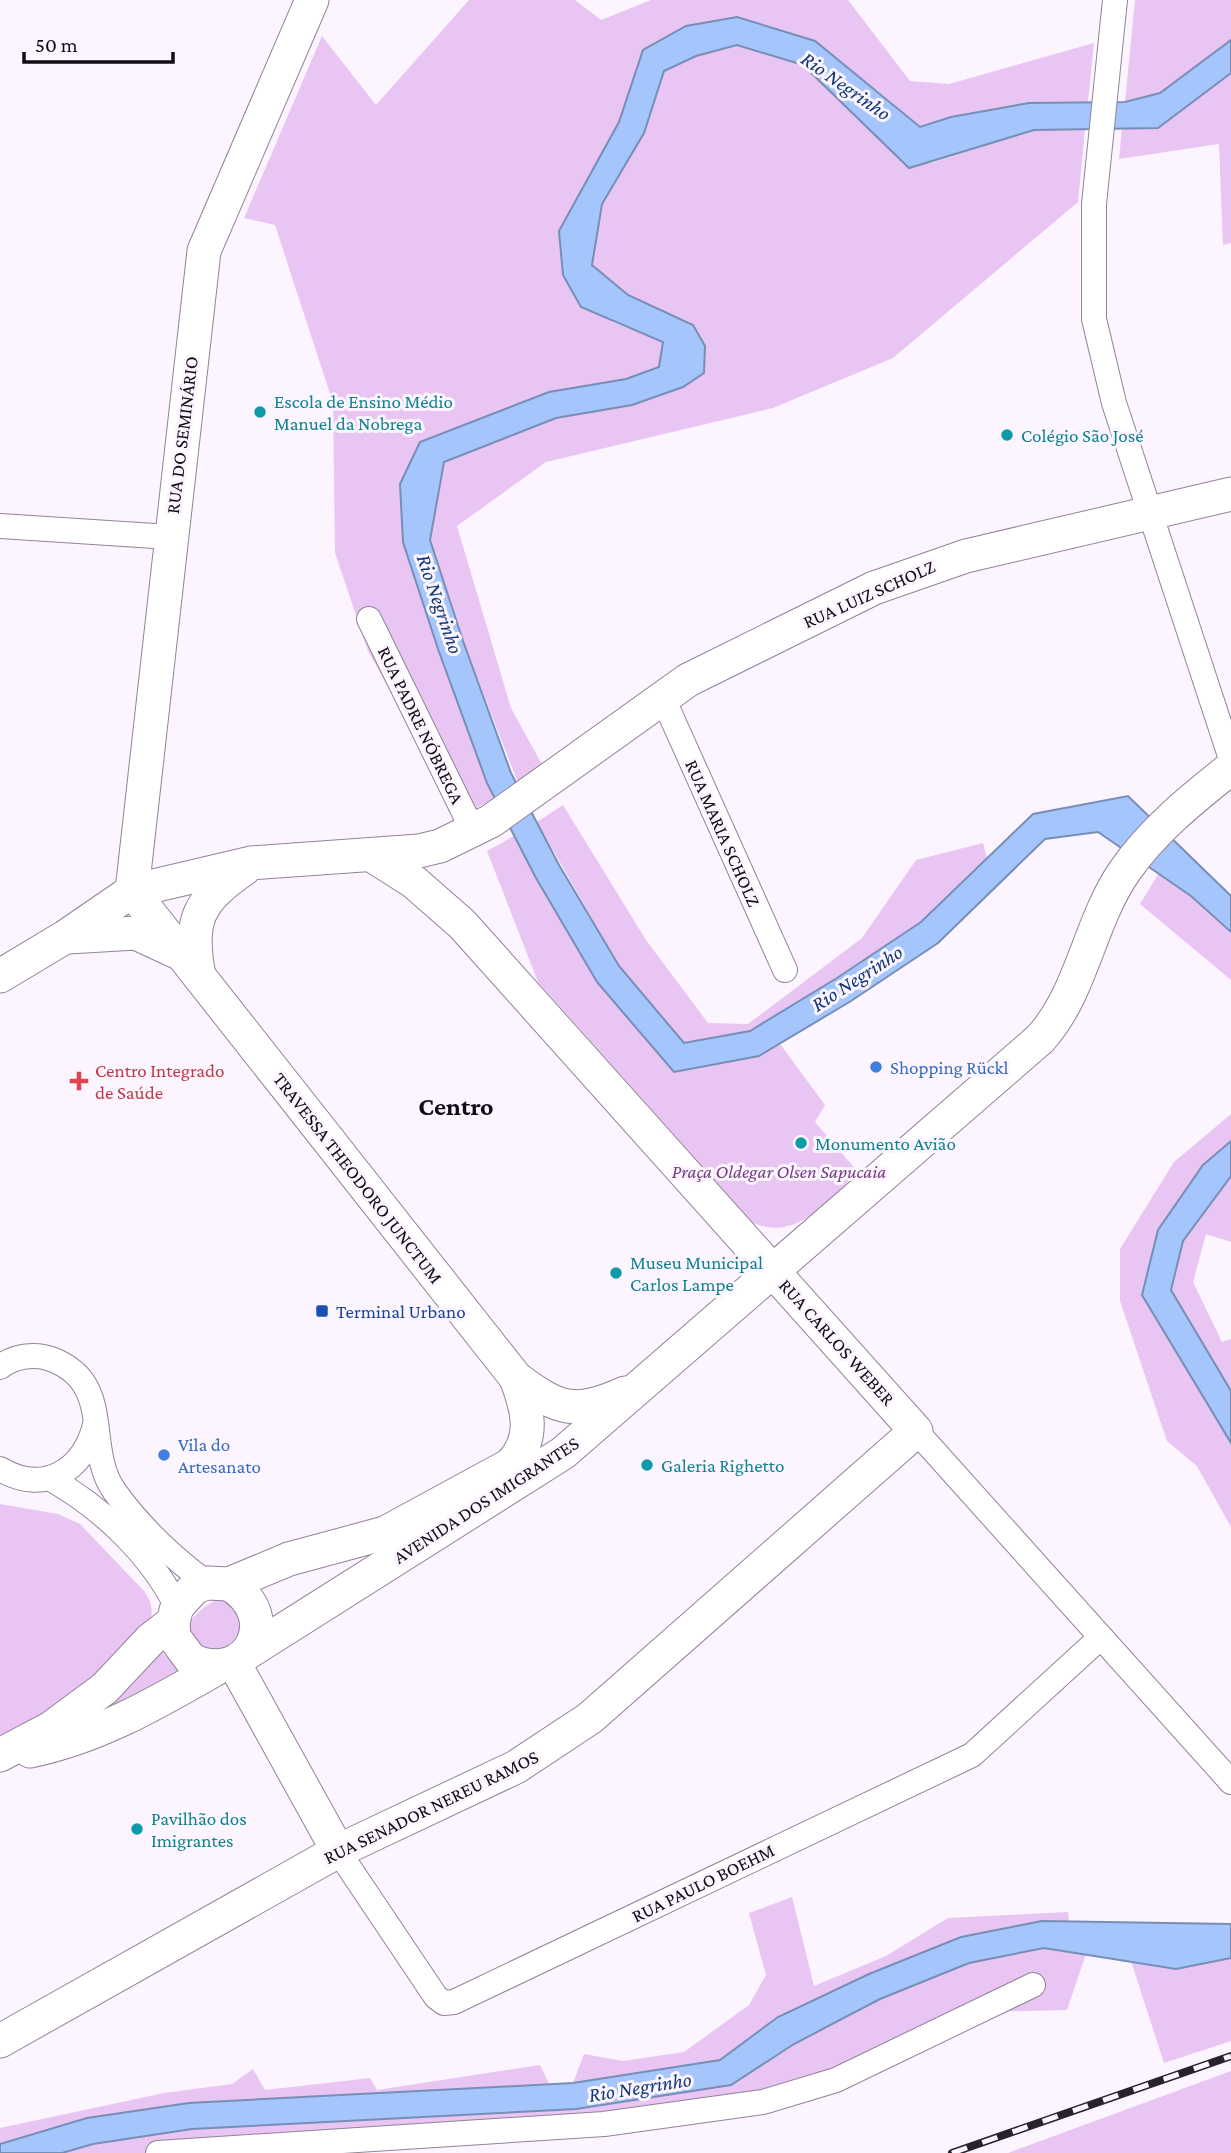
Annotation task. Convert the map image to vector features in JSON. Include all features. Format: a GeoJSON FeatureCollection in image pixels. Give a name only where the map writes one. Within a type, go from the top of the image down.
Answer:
{"type":"FeatureCollection","features":[{"type":"Feature","properties":{"kind":"main road","name":"RUA DO SEMINÁRIO"},"geometry":{"type":"LineString","coordinates":[[132,891],[204,251],[312,0]]}},
{"type":"Feature","properties":{"kind":"main road","name":"RUA LUIZ SCHOLZ"},"geometry":{"type":"LineString","coordinates":[[132,891],[251,863],[373,856],[440,846],[482,826],[662,696],[700,674],[905,574],[966,556],[1231,494]]}},
{"type":"Feature","properties":{"kind":"main road","name":"AVENIDA DOS IMIGRANTES"},"geometry":{"type":"LineString","coordinates":[[0,1756],[63,1745],[100,1732],[233,1661],[563,1453],[1049,1028],[1058,1017],[1123,873],[1172,816],[1231,768]]}},
{"type":"Feature","properties":{"kind":"main road","name":"RUA CARLOS WEBER"},"geometry":{"type":"LineString","coordinates":[[373,856],[414,882],[461,924],[916,1430]]}},
{"type":"Feature","properties":{"kind":"main road","name":"TRAVESSA THEODORO JUNCTUM"},"geometry":{"type":"LineString","coordinates":[[191,967],[196,919],[205,902],[219,886],[251,863]]}},
{"type":"Feature","properties":{"kind":"main road"},"geometry":{"type":"LineString","coordinates":[[0,976],[65,937],[132,891]]}},
{"type":"Feature","properties":{"kind":"main road","name":"TRAVESSA THEODORO JUNCTUM"},"geometry":{"type":"LineString","coordinates":[[132,891],[516,1378],[542,1398],[566,1407],[594,1406],[637,1387]]}},
{"type":"Feature","properties":{"kind":"main road"},"geometry":{"type":"LineString","coordinates":[[65,937],[136,933],[191,967]]}},
{"type":"Feature","properties":{"kind":"main road","name":"TRAVESSA THEODORO JUNCTUM"},"geometry":{"type":"LineString","coordinates":[[510,1465],[521,1455],[527,1441],[529,1424],[516,1378]]}},
{"type":"Feature","properties":{"kind":"main road","name":"RUA SENADOR NEREU RAMOS"},"geometry":{"type":"LineString","coordinates":[[0,2041],[338,1851],[516,1767],[568,1735],[916,1430]]}},
{"type":"Feature","properties":{"kind":"main road","name":"AVENIDA DOS IMIGRANTES"},"geometry":{"type":"LineString","coordinates":[[0,1756],[81,1709],[105,1688],[175,1614],[195,1587],[218,1584],[289,1559],[404,1525],[510,1465]]}},
{"type":"Feature","properties":{"kind":"main road"},"geometry":{"type":"LineString","coordinates":[[175,1614],[174,1637],[191,1660],[205,1666],[233,1661],[255,1639],[258,1623],[253,1606],[243,1593],[218,1584]]}},
{"type":"Feature","properties":{"kind":"main road"},"geometry":{"type":"LineString","coordinates":[[233,1661],[338,1851]]}},
{"type":"Feature","properties":{"kind":"street"},"geometry":{"type":"LineString","coordinates":[[1115,0],[1092,242],[1094,319],[1114,403],[1231,759]]}},
{"type":"Feature","properties":{"kind":"street"},"geometry":{"type":"LineString","coordinates":[[0,526],[170,537]]}},
{"type":"Feature","properties":{"kind":"street","name":"RUA PADRE NÓBREGA"},"geometry":{"type":"LineString","coordinates":[[369,619],[482,826]]}},
{"type":"Feature","properties":{"kind":"street","name":"RUA MARIA SCHOLZ"},"geometry":{"type":"LineString","coordinates":[[662,696],[785,970]]}},
{"type":"Feature","properties":{"kind":"street"},"geometry":{"type":"LineString","coordinates":[[0,1367],[27,1356],[45,1357],[63,1363],[78,1374],[89,1389],[95,1406],[95,1425],[107,1477],[115,1492],[182,1564],[218,1584]]}},
{"type":"Feature","properties":{"kind":"street"},"geometry":{"type":"LineString","coordinates":[[0,1469],[12,1476],[30,1480],[49,1478],[66,1471],[80,1459],[90,1443],[95,1425]]}},
{"type":"Feature","properties":{"kind":"street","name":"RUA CARLOS WEBER"},"geometry":{"type":"LineString","coordinates":[[916,1430],[1231,1782]]}},
{"type":"Feature","properties":{"kind":"street"},"geometry":{"type":"LineString","coordinates":[[49,1478],[97,1508],[151,1567],[175,1614]]}},
{"type":"Feature","properties":{"kind":"street","name":"RUA PAULO BOEHM"},"geometry":{"type":"LineString","coordinates":[[338,1851],[436,1997],[444,2003],[454,2002],[972,1755],[1101,1637]]}},
{"type":"Feature","properties":{"kind":"street"},"geometry":{"type":"LineString","coordinates":[[158,2153],[604,2124],[764,2102],[836,2080],[1033,1985]]}},
{"type":"Feature","properties":{"kind":"green space"},"geometry":{"type":"Polygon","coordinates":[[[469,0],[575,0],[601,20],[651,0],[848,0],[910,81],[949,84],[1094,43],[1088,102],[1003,108],[920,127],[877,90],[737,17],[643,50],[619,122],[559,231],[612,322],[663,342],[659,367],[626,379],[549,392],[421,442],[403,542],[438,649],[495,799],[459,816],[368,651],[335,553],[333,403],[275,225],[244,218],[322,36],[376,105],[469,0]]]}},
{"type":"Feature","properties":{"kind":"green space"},"geometry":{"type":"Polygon","coordinates":[[[1135,0],[1231,0],[1231,40],[1160,93],[1125,102],[1135,0]]]}},
{"type":"Feature","properties":{"kind":"green space"},"geometry":{"type":"Polygon","coordinates":[[[737,45],[803,65],[856,113],[931,163],[1034,130],[1085,129],[1078,202],[893,358],[773,408],[546,462],[457,526],[511,708],[545,770],[520,788],[463,641],[430,540],[444,462],[556,418],[632,405],[683,387],[693,325],[628,295],[592,265],[602,204],[644,133],[664,71],[696,56],[737,45]]]}},
{"type":"Feature","properties":{"kind":"green space"},"geometry":{"type":"Polygon","coordinates":[[[1231,73],[1231,243],[1223,245],[1219,144],[1119,159],[1122,128],[1158,128],[1231,73]]]}},
{"type":"Feature","properties":{"kind":"green space"},"geometry":{"type":"Polygon","coordinates":[[[563,805],[646,940],[708,1023],[748,1024],[862,938],[916,860],[983,843],[987,858],[921,922],[837,978],[750,1031],[684,1043],[619,966],[537,822],[563,805]]]}},
{"type":"Feature","properties":{"kind":"green space","name":"Praça Oldegar Olsen Sapucaia"},"geometry":{"type":"Polygon","coordinates":[[[514,836],[597,982],[674,1072],[759,1056],[780,1044],[825,1105],[815,1122],[858,1172],[811,1215],[784,1227],[753,1223],[538,982],[487,851],[514,836]]]}},
{"type":"Feature","properties":{"kind":"green space"},"geometry":{"type":"Polygon","coordinates":[[[1159,873],[1191,896],[1231,932],[1231,980],[1140,904],[1159,873]]]}},
{"type":"Feature","properties":{"kind":"green space"},"geometry":{"type":"Polygon","coordinates":[[[1231,1114],[1231,1141],[1203,1165],[1142,1295],[1231,1443],[1231,1527],[1197,1466],[1167,1441],[1120,1301],[1120,1249],[1174,1162],[1231,1114]]]}},
{"type":"Feature","properties":{"kind":"green space"},"geometry":{"type":"Polygon","coordinates":[[[1231,1176],[1231,1242],[1206,1234],[1193,1282],[1222,1342],[1231,1339],[1231,1391],[1171,1291],[1183,1241],[1231,1176]]]}},
{"type":"Feature","properties":{"kind":"green space"},"geometry":{"type":"Polygon","coordinates":[[[0,1504],[58,1514],[80,1524],[144,1591],[152,1612],[151,1620],[81,1696],[0,1740],[0,1504]]]}},
{"type":"Feature","properties":{"kind":"green space"},"geometry":{"type":"Polygon","coordinates":[[[227,1597],[243,1615],[235,1656],[198,1648],[187,1627],[204,1608],[227,1597]]]}},
{"type":"Feature","properties":{"kind":"green space"},"geometry":{"type":"Polygon","coordinates":[[[157,1647],[185,1676],[69,1730],[157,1647]]]}},
{"type":"Feature","properties":{"kind":"green space"},"geometry":{"type":"Polygon","coordinates":[[[792,1897],[814,1986],[886,1956],[948,1918],[1068,1912],[1069,1922],[1042,1921],[961,1937],[778,2017],[720,2060],[573,2083],[584,2054],[623,2061],[684,2052],[749,2005],[766,1975],[749,1913],[792,1897]]]}},
{"type":"Feature","properties":{"kind":"green space"},"geometry":{"type":"Polygon","coordinates":[[[1044,1948],[1086,1954],[1067,2010],[977,2012],[763,2102],[158,2153],[62,2153],[93,2144],[192,2129],[576,2109],[731,2085],[794,2044],[880,1999],[969,1963],[1044,1948]]]}},
{"type":"Feature","properties":{"kind":"green space"},"geometry":{"type":"Polygon","coordinates":[[[1231,1958],[1231,2041],[1164,2063],[1131,1961],[1176,1969],[1231,1958]]]}},
{"type":"Feature","properties":{"kind":"green space"},"geometry":{"type":"Polygon","coordinates":[[[540,2065],[549,2084],[189,2103],[87,2118],[0,2144],[0,2128],[164,2093],[232,2084],[253,2069],[265,2090],[370,2078],[377,2090],[540,2065]]]}},
{"type":"Feature","properties":{"kind":"green space"},"geometry":{"type":"Polygon","coordinates":[[[1231,2071],[1231,2153],[1008,2153],[1231,2071]]]}},
{"type":"Feature","properties":{"kind":"water","name":"Rio Negrinho"},"geometry":{"type":"Polygon","coordinates":[[[737,17],[815,41],[920,127],[951,117],[1029,103],[1125,102],[1160,93],[1231,40],[1231,73],[1158,128],[1034,130],[909,168],[803,65],[737,45],[696,56],[664,71],[644,133],[602,204],[592,265],[628,295],[693,325],[705,346],[704,373],[683,387],[632,405],[556,418],[444,462],[430,540],[511,773],[559,865],[619,966],[684,1043],[750,1031],[837,978],[921,922],[1033,814],[1128,796],[1231,896],[1231,932],[1191,896],[1098,832],[1045,839],[938,943],[851,1001],[759,1056],[674,1072],[597,982],[536,878],[487,783],[438,649],[403,542],[400,484],[420,442],[549,392],[626,379],[659,367],[663,342],[581,307],[563,275],[559,231],[619,122],[643,50],[686,26],[737,17]]]}},
{"type":"Feature","properties":{"kind":"water"},"geometry":{"type":"Polygon","coordinates":[[[1231,1141],[1231,1176],[1183,1241],[1171,1290],[1231,1391],[1231,1443],[1142,1295],[1158,1230],[1203,1165],[1231,1141]]]}},
{"type":"Feature","properties":{"kind":"water","name":"Rio Negrinho"},"geometry":{"type":"Polygon","coordinates":[[[1042,1921],[1231,1924],[1231,1958],[1176,1969],[1044,1948],[969,1963],[880,1999],[794,2044],[731,2085],[576,2109],[192,2129],[93,2144],[62,2153],[0,2153],[0,2144],[87,2118],[189,2103],[573,2083],[720,2060],[778,2017],[869,1974],[961,1937],[1042,1921]]]}},
{"type":"Feature","properties":{"kind":"railway"},"geometry":{"type":"LineString","coordinates":[[952,2153],[1231,2056]]}},
{"type":"Feature","properties":{"kind":"place","name":"Escola de Ensino Médio Manuel da Nobrega"},"geometry":{"type":"Point","coordinates":[260,412]}},
{"type":"Feature","properties":{"kind":"place","name":"Colégio São José"},"geometry":{"type":"Point","coordinates":[1007,435]}},
{"type":"Feature","properties":{"kind":"place","name":"Shopping Rückl"},"geometry":{"type":"Point","coordinates":[876,1067]}},
{"type":"Feature","properties":{"kind":"place","name":"Centro Integrado de Saúde"},"geometry":{"type":"Point","coordinates":[79,1081]}},
{"type":"Feature","properties":{"kind":"place","name":"Monumento Avião"},"geometry":{"type":"Point","coordinates":[801,1143]}},
{"type":"Feature","properties":{"kind":"place","name":"Museu Municipal Carlos Lampe"},"geometry":{"type":"Point","coordinates":[616,1273]}},
{"type":"Feature","properties":{"kind":"place","name":"Terminal Urbano"},"geometry":{"type":"Point","coordinates":[322,1311]}},
{"type":"Feature","properties":{"kind":"place","name":"Vila do Artesanato"},"geometry":{"type":"Point","coordinates":[164,1455]}},
{"type":"Feature","properties":{"kind":"place","name":"Galeria Righetto"},"geometry":{"type":"Point","coordinates":[647,1465]}},
{"type":"Feature","properties":{"kind":"place","name":"Pavilhão dos Imigrantes"},"geometry":{"type":"Point","coordinates":[137,1829]}},
{"type":"Feature","properties":{"kind":"district","name":"Centro"},"geometry":{"type":"Point","coordinates":[456,1106]}}]}
